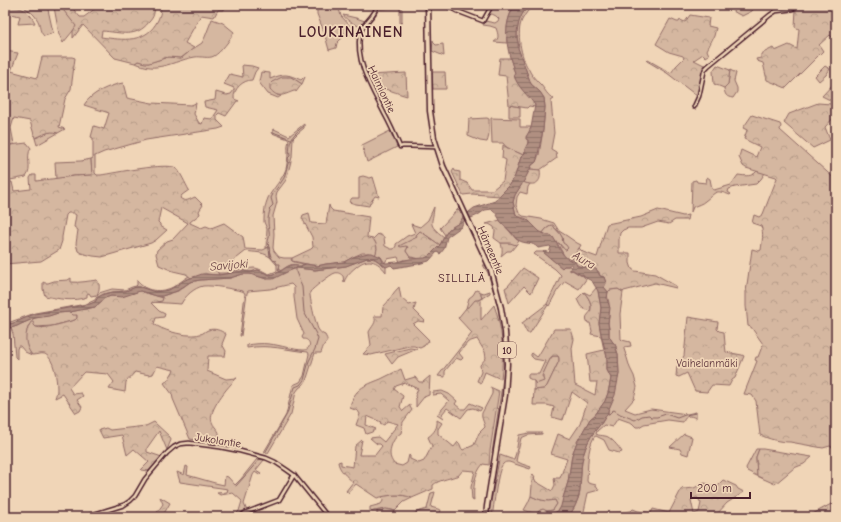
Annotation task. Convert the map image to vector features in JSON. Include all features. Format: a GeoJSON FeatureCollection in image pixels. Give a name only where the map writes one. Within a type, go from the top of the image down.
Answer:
{"type":"FeatureCollection","features":[{"type":"Feature","properties":{"kind":"highway","name":"Hämeentie"},"geometry":{"type":"LineString","coordinates":[[428,5],[430,111],[436,146],[443,166],[487,260],[495,282],[501,308],[506,343],[507,364],[505,395],[485,517]]}},
{"type":"Feature","properties":{"kind":"street","name":"Haimiontie"},"geometry":{"type":"LineString","coordinates":[[377,5],[376,10],[360,33],[361,58],[366,75],[400,147],[436,146]]}},
{"type":"Feature","properties":{"kind":"street"},"geometry":{"type":"LineString","coordinates":[[446,5],[483,21],[492,5]]}},
{"type":"Feature","properties":{"kind":"street"},"geometry":{"type":"LineString","coordinates":[[694,107],[699,96],[705,68],[770,15],[776,11],[793,9],[796,5]]}},
{"type":"Feature","properties":{"kind":"street","name":"Jukolantie"},"geometry":{"type":"LineString","coordinates":[[85,517],[124,505],[130,501],[135,496],[145,479],[170,449],[180,444],[189,443],[240,451],[275,462],[294,475],[328,517]]}},
{"type":"Feature","properties":{"kind":"street"},"geometry":{"type":"LineString","coordinates":[[240,517],[245,513],[279,500],[294,475]]}},
{"type":"Feature","properties":{"kind":"green space"},"geometry":{"type":"Polygon","coordinates":[[[27,5],[47,5],[53,32],[51,34],[44,36],[40,30],[39,23],[36,18],[25,8],[27,5]]]}},
{"type":"Feature","properties":{"kind":"green space"},"geometry":{"type":"Polygon","coordinates":[[[58,5],[78,5],[74,10],[80,17],[84,17],[100,5],[154,5],[152,18],[139,31],[133,33],[121,33],[102,31],[101,37],[133,39],[140,37],[153,28],[160,14],[160,5],[225,5],[224,10],[218,10],[214,17],[201,15],[185,43],[194,48],[181,58],[168,57],[149,63],[138,61],[135,63],[115,58],[83,25],[73,38],[73,31],[76,26],[58,5]]]}},
{"type":"Feature","properties":{"kind":"green space"},"geometry":{"type":"Polygon","coordinates":[[[317,5],[338,5],[341,16],[353,29],[353,34],[343,33],[342,38],[337,43],[336,48],[329,50],[317,14],[317,5]]]}},
{"type":"Feature","properties":{"kind":"green space"},"geometry":{"type":"Polygon","coordinates":[[[380,5],[402,5],[402,22],[400,24],[400,8],[380,9],[380,5]]]}},
{"type":"Feature","properties":{"kind":"green space"},"geometry":{"type":"Polygon","coordinates":[[[493,5],[515,5],[510,14],[508,23],[507,43],[494,42],[498,38],[496,28],[483,25],[485,21],[495,23],[499,19],[492,14],[488,15],[493,5]]]}},
{"type":"Feature","properties":{"kind":"green space"},"geometry":{"type":"Polygon","coordinates":[[[531,5],[534,5],[526,14],[520,25],[519,38],[521,51],[525,63],[535,79],[554,99],[551,101],[554,133],[551,149],[556,152],[557,158],[540,170],[530,169],[536,162],[539,155],[543,130],[545,107],[544,98],[531,84],[518,48],[517,36],[520,18],[531,5]]]}},
{"type":"Feature","properties":{"kind":"green space"},"geometry":{"type":"Polygon","coordinates":[[[728,5],[756,5],[752,11],[742,16],[726,7],[728,5]]]}},
{"type":"Feature","properties":{"kind":"green space"},"geometry":{"type":"Polygon","coordinates":[[[797,5],[836,5],[836,39],[830,35],[819,45],[823,51],[786,88],[767,80],[763,63],[757,61],[756,59],[761,58],[761,54],[773,48],[775,51],[789,45],[797,49],[799,29],[795,27],[797,5]]]}},
{"type":"Feature","properties":{"kind":"green space"},"geometry":{"type":"Polygon","coordinates":[[[5,6],[23,9],[29,14],[35,23],[18,24],[20,16],[5,13],[5,6]]]}},
{"type":"Feature","properties":{"kind":"green space"},"geometry":{"type":"Polygon","coordinates":[[[60,6],[77,26],[63,43],[59,34],[54,7],[60,6]]]}},
{"type":"Feature","properties":{"kind":"green space"},"geometry":{"type":"Polygon","coordinates":[[[343,15],[365,21],[361,27],[349,21],[343,15]]]}},
{"type":"Feature","properties":{"kind":"green space"},"geometry":{"type":"Polygon","coordinates":[[[690,15],[709,18],[708,26],[716,28],[707,50],[709,55],[706,57],[703,54],[694,60],[706,66],[702,73],[697,96],[667,73],[647,61],[648,60],[671,73],[684,58],[683,56],[669,52],[656,44],[670,19],[677,22],[680,20],[685,22],[690,15]]]}},
{"type":"Feature","properties":{"kind":"green space"},"geometry":{"type":"Polygon","coordinates":[[[212,19],[223,23],[234,32],[225,46],[214,56],[195,57],[156,67],[148,67],[135,63],[138,61],[148,63],[168,57],[183,57],[202,43],[212,19]]]}},
{"type":"Feature","properties":{"kind":"green space"},"geometry":{"type":"Polygon","coordinates":[[[433,40],[436,45],[443,44],[444,56],[432,51],[433,40]]]}},
{"type":"Feature","properties":{"kind":"green space"},"geometry":{"type":"Polygon","coordinates":[[[5,51],[18,53],[11,71],[37,78],[42,57],[75,58],[71,89],[65,99],[59,127],[65,129],[58,133],[49,132],[35,138],[30,121],[14,118],[11,128],[14,144],[10,145],[5,143],[5,51]]]}},
{"type":"Feature","properties":{"kind":"green space"},"geometry":{"type":"Polygon","coordinates":[[[500,58],[510,58],[515,73],[515,78],[521,88],[529,96],[535,107],[529,106],[527,108],[509,105],[506,76],[498,75],[500,58]]]}},
{"type":"Feature","properties":{"kind":"green space"},"geometry":{"type":"Polygon","coordinates":[[[242,65],[258,68],[252,80],[242,83],[235,92],[234,99],[239,101],[237,101],[226,116],[219,113],[217,115],[217,120],[224,127],[146,140],[104,152],[95,156],[95,173],[97,175],[101,175],[140,168],[162,166],[171,166],[176,168],[189,190],[180,198],[189,200],[195,197],[203,205],[199,211],[200,214],[190,223],[201,228],[206,226],[211,228],[224,223],[243,237],[245,249],[263,250],[269,247],[270,257],[261,253],[246,251],[232,262],[218,268],[217,271],[219,275],[205,274],[191,278],[186,274],[173,271],[159,265],[156,254],[157,250],[167,241],[173,239],[188,223],[161,208],[158,222],[160,226],[167,230],[151,243],[102,257],[81,253],[78,251],[76,244],[78,230],[74,227],[76,215],[73,213],[68,213],[66,215],[59,250],[41,261],[5,264],[5,183],[12,182],[14,191],[31,189],[30,178],[32,175],[36,175],[36,181],[92,175],[91,159],[93,158],[93,138],[91,137],[94,126],[104,129],[109,113],[84,105],[91,97],[107,88],[123,83],[127,98],[152,103],[191,105],[196,103],[194,114],[199,123],[202,124],[204,118],[212,119],[218,110],[205,107],[204,102],[215,100],[216,92],[226,95],[231,94],[234,88],[224,84],[230,74],[243,77],[242,65]]]}},
{"type":"Feature","properties":{"kind":"green space"},"geometry":{"type":"Polygon","coordinates":[[[717,65],[730,70],[728,84],[724,88],[714,84],[713,71],[717,65]]]}},
{"type":"Feature","properties":{"kind":"green space"},"geometry":{"type":"Polygon","coordinates":[[[825,66],[830,69],[819,81],[815,76],[825,66]]]}},
{"type":"Feature","properties":{"kind":"green space"},"geometry":{"type":"Polygon","coordinates":[[[730,70],[736,73],[734,81],[737,92],[733,98],[726,95],[724,88],[728,84],[730,70]]]}},
{"type":"Feature","properties":{"kind":"green space"},"geometry":{"type":"Polygon","coordinates":[[[261,72],[270,73],[270,79],[283,75],[289,75],[301,80],[305,77],[302,84],[291,77],[277,95],[281,96],[278,98],[268,94],[259,82],[261,72]]]}},
{"type":"Feature","properties":{"kind":"green space"},"geometry":{"type":"Polygon","coordinates":[[[432,72],[445,72],[446,89],[433,89],[432,72]]]}},
{"type":"Feature","properties":{"kind":"green space"},"geometry":{"type":"Polygon","coordinates":[[[406,73],[407,96],[377,88],[369,75],[406,73]]]}},
{"type":"Feature","properties":{"kind":"green space"},"geometry":{"type":"Polygon","coordinates":[[[282,77],[291,77],[302,84],[296,92],[294,91],[284,95],[278,95],[270,89],[270,84],[282,77]]]}},
{"type":"Feature","properties":{"kind":"green space"},"geometry":{"type":"Polygon","coordinates":[[[836,81],[836,115],[825,127],[830,140],[813,148],[784,123],[789,114],[818,103],[831,104],[830,100],[822,96],[836,81]]]}},
{"type":"Feature","properties":{"kind":"green space"},"geometry":{"type":"Polygon","coordinates":[[[509,105],[520,107],[520,117],[509,117],[509,105]]]}},
{"type":"Feature","properties":{"kind":"green space"},"geometry":{"type":"Polygon","coordinates":[[[752,115],[780,124],[780,130],[836,180],[836,449],[830,446],[823,448],[778,441],[760,435],[756,401],[752,395],[744,394],[757,361],[755,360],[756,357],[758,357],[763,344],[751,327],[748,326],[746,306],[746,292],[752,249],[759,251],[761,250],[762,238],[761,226],[752,223],[754,215],[759,217],[763,214],[777,178],[746,168],[743,166],[739,157],[741,150],[756,157],[760,147],[744,139],[747,130],[743,128],[752,115]]]}},
{"type":"Feature","properties":{"kind":"green space"},"geometry":{"type":"Polygon","coordinates":[[[491,118],[520,119],[520,127],[531,127],[526,137],[528,139],[528,143],[523,155],[509,149],[503,143],[492,143],[491,118]]]}},
{"type":"Feature","properties":{"kind":"green space"},"geometry":{"type":"Polygon","coordinates":[[[469,119],[489,119],[489,136],[487,142],[468,136],[469,119]]]}},
{"type":"Feature","properties":{"kind":"green space"},"geometry":{"type":"Polygon","coordinates":[[[304,124],[304,128],[293,138],[292,157],[286,180],[277,192],[276,196],[277,202],[273,216],[273,248],[279,257],[292,258],[291,260],[294,262],[304,264],[300,266],[289,266],[270,275],[258,270],[219,275],[218,273],[227,273],[252,268],[258,269],[269,274],[277,271],[277,265],[270,257],[269,247],[266,248],[267,229],[264,222],[264,214],[268,198],[286,169],[289,141],[288,139],[272,133],[274,129],[289,136],[304,124]]]}},
{"type":"Feature","properties":{"kind":"green space"},"geometry":{"type":"Polygon","coordinates":[[[54,131],[58,133],[37,145],[35,138],[54,131]]]}},
{"type":"Feature","properties":{"kind":"green space"},"geometry":{"type":"Polygon","coordinates":[[[390,131],[397,147],[367,162],[362,145],[390,131]]]}},
{"type":"Feature","properties":{"kind":"green space"},"geometry":{"type":"Polygon","coordinates":[[[5,143],[10,145],[27,143],[31,148],[29,152],[29,170],[26,177],[5,181],[5,143]]]}},
{"type":"Feature","properties":{"kind":"green space"},"geometry":{"type":"Polygon","coordinates":[[[503,145],[523,155],[510,185],[500,196],[472,194],[463,195],[452,172],[454,169],[455,171],[460,172],[460,180],[467,183],[472,190],[492,190],[503,181],[506,160],[502,158],[503,145]]]}},
{"type":"Feature","properties":{"kind":"green space"},"geometry":{"type":"Polygon","coordinates":[[[91,159],[92,175],[56,179],[55,162],[91,159]]]}},
{"type":"Feature","properties":{"kind":"green space"},"geometry":{"type":"Polygon","coordinates":[[[530,169],[540,170],[540,178],[537,183],[531,184],[523,182],[530,169]]]}},
{"type":"Feature","properties":{"kind":"green space"},"geometry":{"type":"Polygon","coordinates":[[[757,171],[765,173],[756,184],[729,189],[728,192],[731,194],[730,195],[716,192],[702,203],[693,207],[691,212],[692,181],[696,180],[697,182],[706,183],[707,177],[710,179],[712,189],[714,190],[731,185],[738,175],[751,175],[757,171]]]}},
{"type":"Feature","properties":{"kind":"green space"},"geometry":{"type":"Polygon","coordinates":[[[363,176],[370,178],[373,177],[379,197],[375,196],[369,206],[349,202],[352,198],[359,198],[359,177],[363,176]]]}},
{"type":"Feature","properties":{"kind":"green space"},"geometry":{"type":"Polygon","coordinates":[[[523,182],[530,184],[527,194],[520,192],[517,197],[516,205],[519,213],[523,216],[554,223],[559,231],[581,245],[571,261],[565,257],[557,243],[559,243],[562,248],[566,245],[563,244],[562,237],[552,225],[543,233],[536,229],[527,219],[516,215],[513,202],[515,195],[523,182]]]}},
{"type":"Feature","properties":{"kind":"green space"},"geometry":{"type":"Polygon","coordinates":[[[329,205],[333,211],[369,217],[367,237],[373,239],[377,247],[375,255],[362,253],[344,262],[317,266],[292,261],[292,258],[313,247],[312,237],[302,218],[303,215],[309,213],[311,223],[326,224],[329,205]]]}},
{"type":"Feature","properties":{"kind":"green space"},"geometry":{"type":"Polygon","coordinates":[[[434,207],[432,224],[444,237],[440,245],[420,231],[417,237],[406,246],[408,247],[406,251],[410,257],[419,259],[404,260],[400,262],[398,257],[387,259],[385,263],[381,257],[375,255],[377,247],[373,239],[378,234],[384,237],[385,246],[394,249],[396,244],[407,236],[415,233],[411,224],[420,227],[428,220],[434,207]]]}},
{"type":"Feature","properties":{"kind":"green space"},"geometry":{"type":"Polygon","coordinates":[[[458,209],[464,216],[459,223],[449,229],[445,235],[440,228],[458,209]]]}},
{"type":"Feature","properties":{"kind":"green space"},"geometry":{"type":"Polygon","coordinates":[[[658,210],[683,216],[688,215],[687,220],[675,220],[669,224],[658,222],[641,228],[628,228],[623,230],[620,233],[619,253],[630,253],[630,263],[632,269],[635,271],[655,274],[676,286],[676,288],[655,283],[623,292],[618,289],[610,290],[608,292],[604,287],[606,283],[604,277],[600,276],[599,272],[591,268],[589,270],[587,267],[579,266],[571,261],[579,248],[583,252],[597,257],[607,224],[641,217],[658,210]]]}},
{"type":"Feature","properties":{"kind":"green space"},"geometry":{"type":"Polygon","coordinates":[[[500,220],[519,241],[516,245],[501,243],[494,238],[494,227],[486,224],[500,220]]]}},
{"type":"Feature","properties":{"kind":"green space"},"geometry":{"type":"Polygon","coordinates":[[[552,225],[561,235],[563,243],[568,248],[566,250],[550,235],[543,233],[552,225]]]}},
{"type":"Feature","properties":{"kind":"green space"},"geometry":{"type":"Polygon","coordinates":[[[420,231],[440,245],[430,256],[424,259],[410,257],[406,251],[408,247],[399,246],[417,237],[416,235],[420,231]]]}},
{"type":"Feature","properties":{"kind":"green space"},"geometry":{"type":"Polygon","coordinates":[[[501,243],[516,245],[511,251],[507,251],[501,256],[501,243]]]}},
{"type":"Feature","properties":{"kind":"green space"},"geometry":{"type":"Polygon","coordinates":[[[536,252],[543,252],[561,267],[569,266],[571,267],[570,271],[572,270],[587,278],[579,289],[565,281],[557,291],[549,306],[547,304],[561,275],[534,254],[536,252]]]}},
{"type":"Feature","properties":{"kind":"green space"},"geometry":{"type":"Polygon","coordinates":[[[367,258],[375,260],[386,267],[386,272],[383,268],[372,261],[364,262],[350,272],[344,282],[343,276],[339,273],[335,273],[310,292],[318,329],[325,335],[327,340],[321,353],[315,353],[306,381],[296,392],[291,414],[268,453],[264,452],[286,415],[293,385],[300,382],[304,376],[309,354],[308,352],[270,347],[247,348],[247,345],[278,345],[304,350],[308,348],[310,344],[306,339],[303,339],[302,337],[304,334],[297,319],[294,287],[291,284],[270,289],[248,291],[241,336],[245,294],[242,291],[222,287],[200,287],[190,293],[181,304],[151,302],[82,310],[101,302],[162,296],[178,291],[190,282],[200,280],[230,278],[243,274],[250,274],[267,279],[297,268],[315,270],[346,266],[367,258]]]}},
{"type":"Feature","properties":{"kind":"green space"},"geometry":{"type":"Polygon","coordinates":[[[483,265],[487,266],[493,282],[502,323],[488,273],[483,265]]]}},
{"type":"Feature","properties":{"kind":"green space"},"geometry":{"type":"Polygon","coordinates":[[[523,268],[538,278],[531,293],[524,286],[509,303],[505,288],[523,268]]]}},
{"type":"Feature","properties":{"kind":"green space"},"geometry":{"type":"Polygon","coordinates":[[[189,276],[191,278],[169,290],[160,292],[136,287],[126,291],[104,294],[95,302],[90,304],[34,314],[14,323],[5,325],[35,313],[86,304],[95,300],[99,293],[112,289],[125,290],[136,286],[137,280],[144,287],[158,291],[173,287],[189,276]]]}},
{"type":"Feature","properties":{"kind":"green space"},"geometry":{"type":"Polygon","coordinates":[[[71,278],[71,282],[97,280],[99,284],[98,293],[96,296],[91,296],[89,293],[87,294],[87,297],[82,299],[71,300],[45,296],[43,282],[48,283],[68,280],[71,278]]]}},
{"type":"Feature","properties":{"kind":"green space"},"geometry":{"type":"Polygon","coordinates":[[[399,287],[401,298],[409,305],[416,303],[414,310],[425,321],[418,321],[413,324],[429,340],[420,348],[409,346],[371,355],[363,354],[371,345],[369,332],[375,322],[374,316],[382,316],[383,307],[399,287]]]}},
{"type":"Feature","properties":{"kind":"green space"},"geometry":{"type":"Polygon","coordinates":[[[597,287],[601,308],[599,323],[607,357],[607,370],[611,378],[608,393],[605,401],[595,415],[590,419],[577,442],[572,455],[568,482],[562,506],[559,511],[549,517],[535,517],[540,510],[553,510],[557,504],[555,500],[549,501],[537,499],[531,496],[531,476],[533,474],[535,481],[552,491],[555,485],[554,478],[560,478],[567,459],[551,454],[558,434],[570,439],[580,424],[587,403],[572,392],[563,420],[552,417],[554,407],[547,405],[533,405],[534,390],[544,389],[547,386],[559,358],[558,356],[551,357],[542,376],[544,381],[536,384],[528,378],[528,374],[539,374],[545,361],[534,359],[531,354],[532,353],[537,357],[538,356],[554,329],[571,329],[574,339],[572,348],[575,385],[595,395],[597,382],[590,382],[587,354],[604,350],[601,336],[591,334],[592,331],[590,323],[588,323],[586,318],[591,311],[591,304],[584,292],[590,295],[597,287]]]}},
{"type":"Feature","properties":{"kind":"green space"},"geometry":{"type":"Polygon","coordinates":[[[618,289],[623,292],[620,314],[621,339],[630,342],[631,346],[624,347],[624,349],[637,387],[634,399],[625,409],[635,413],[651,409],[687,414],[696,412],[696,418],[688,416],[683,422],[668,420],[644,424],[636,427],[632,423],[618,418],[612,427],[604,425],[597,431],[596,434],[607,436],[622,452],[619,453],[609,450],[604,440],[596,436],[594,437],[589,453],[587,481],[588,483],[596,485],[599,490],[588,493],[582,517],[568,517],[579,495],[582,461],[588,442],[608,414],[619,374],[618,354],[615,344],[609,336],[609,303],[607,295],[610,290],[618,289]]]}},
{"type":"Feature","properties":{"kind":"green space"},"geometry":{"type":"Polygon","coordinates":[[[476,290],[481,292],[482,298],[466,308],[469,298],[476,290]]]}},
{"type":"Feature","properties":{"kind":"green space"},"geometry":{"type":"Polygon","coordinates":[[[140,291],[163,298],[162,301],[151,303],[159,311],[165,314],[164,317],[156,318],[154,324],[157,326],[171,332],[186,335],[201,334],[213,329],[220,330],[226,334],[222,344],[226,351],[225,356],[208,356],[207,371],[226,379],[237,378],[220,398],[211,417],[213,425],[219,433],[217,442],[214,443],[190,439],[172,394],[164,383],[168,380],[174,370],[157,366],[153,374],[149,375],[135,372],[126,382],[125,392],[109,389],[114,382],[108,374],[84,372],[69,388],[73,394],[81,393],[83,396],[77,400],[82,407],[80,411],[76,413],[63,394],[55,398],[57,392],[56,375],[53,364],[48,356],[45,354],[32,355],[29,351],[26,343],[26,335],[31,322],[33,322],[34,326],[39,328],[75,320],[77,315],[73,315],[70,312],[95,307],[105,298],[111,296],[122,296],[140,291]]]}},
{"type":"Feature","properties":{"kind":"green space"},"geometry":{"type":"Polygon","coordinates":[[[490,291],[490,293],[482,298],[481,292],[484,293],[490,291]]]}},
{"type":"Feature","properties":{"kind":"green space"},"geometry":{"type":"Polygon","coordinates":[[[584,292],[590,303],[590,311],[582,307],[577,299],[584,292]]]}},
{"type":"Feature","properties":{"kind":"green space"},"geometry":{"type":"Polygon","coordinates":[[[482,298],[481,320],[494,305],[497,314],[501,332],[501,379],[485,372],[481,383],[477,381],[481,372],[480,365],[486,358],[485,352],[477,339],[468,342],[459,353],[463,358],[461,360],[456,358],[445,371],[445,377],[438,376],[472,333],[458,318],[475,300],[482,298]]]}},
{"type":"Feature","properties":{"kind":"green space"},"geometry":{"type":"Polygon","coordinates":[[[547,304],[548,305],[530,333],[527,333],[522,323],[547,304]]]}},
{"type":"Feature","properties":{"kind":"green space"},"geometry":{"type":"Polygon","coordinates":[[[70,312],[77,315],[75,320],[52,326],[36,327],[34,325],[29,325],[27,331],[30,352],[32,355],[25,352],[20,346],[18,346],[17,359],[15,357],[11,328],[35,318],[70,312]]]}},
{"type":"Feature","properties":{"kind":"green space","name":"Vaihelanmäki"},"geometry":{"type":"Polygon","coordinates":[[[688,317],[718,322],[717,329],[724,332],[726,352],[744,356],[735,378],[729,386],[712,385],[707,392],[695,391],[687,373],[679,377],[676,376],[677,366],[680,365],[684,356],[688,317]]]}},
{"type":"Feature","properties":{"kind":"green space"},"geometry":{"type":"Polygon","coordinates":[[[502,324],[505,349],[503,399],[494,453],[492,453],[503,378],[504,361],[502,324]]]}},
{"type":"Feature","properties":{"kind":"green space"},"geometry":{"type":"Polygon","coordinates":[[[410,348],[417,349],[398,357],[392,364],[385,354],[410,348]]]}},
{"type":"Feature","properties":{"kind":"green space"},"geometry":{"type":"Polygon","coordinates":[[[553,356],[558,356],[559,361],[547,386],[544,389],[534,390],[534,381],[536,384],[543,379],[543,373],[553,356]]]}},
{"type":"Feature","properties":{"kind":"green space"},"geometry":{"type":"Polygon","coordinates":[[[401,369],[405,380],[415,377],[419,382],[423,382],[430,376],[429,395],[424,397],[416,407],[415,396],[418,389],[405,383],[396,386],[394,389],[403,396],[400,407],[403,411],[410,405],[412,410],[403,422],[401,433],[394,439],[390,451],[390,457],[394,464],[402,466],[407,463],[409,455],[410,459],[419,463],[424,461],[432,446],[428,437],[435,430],[437,420],[442,423],[438,429],[438,434],[454,447],[458,442],[463,450],[474,445],[479,433],[485,427],[482,413],[492,394],[490,387],[499,391],[489,465],[483,464],[478,472],[474,486],[474,501],[472,500],[471,487],[475,471],[463,470],[458,476],[438,482],[433,485],[433,489],[412,498],[403,495],[394,495],[377,498],[356,484],[348,493],[346,491],[353,482],[342,471],[338,462],[341,461],[341,465],[353,467],[355,446],[362,440],[359,455],[375,455],[382,446],[370,438],[378,437],[384,442],[398,424],[387,421],[384,425],[380,423],[381,422],[367,416],[366,425],[376,429],[366,434],[364,428],[356,425],[360,414],[358,411],[350,408],[354,396],[365,386],[401,369]]]}},
{"type":"Feature","properties":{"kind":"green space"},"geometry":{"type":"Polygon","coordinates":[[[442,391],[449,394],[457,401],[455,404],[461,409],[465,409],[470,403],[482,408],[480,411],[473,408],[468,409],[461,418],[447,408],[442,414],[443,419],[437,415],[449,401],[441,394],[433,395],[433,392],[442,391]]]}},
{"type":"Feature","properties":{"kind":"green space"},"geometry":{"type":"Polygon","coordinates":[[[154,422],[170,437],[171,440],[167,450],[159,431],[147,448],[147,452],[162,457],[149,471],[141,470],[149,462],[134,449],[127,455],[122,435],[103,438],[99,430],[106,428],[110,430],[146,426],[154,422]]]}},
{"type":"Feature","properties":{"kind":"green space"},"geometry":{"type":"Polygon","coordinates":[[[529,433],[542,434],[528,435],[521,438],[516,461],[531,467],[530,469],[509,462],[503,464],[497,481],[492,517],[488,517],[500,455],[514,459],[519,435],[529,433]]]}},
{"type":"Feature","properties":{"kind":"green space"},"geometry":{"type":"Polygon","coordinates":[[[684,434],[692,437],[688,455],[682,453],[680,449],[670,447],[684,434]]]}},
{"type":"Feature","properties":{"kind":"green space"},"geometry":{"type":"Polygon","coordinates":[[[756,449],[759,449],[756,457],[757,476],[747,471],[746,468],[756,449]]]}},
{"type":"Feature","properties":{"kind":"green space"},"geometry":{"type":"Polygon","coordinates":[[[759,449],[812,457],[804,464],[794,468],[775,484],[757,476],[756,457],[759,449]]]}},
{"type":"Feature","properties":{"kind":"green space"},"geometry":{"type":"Polygon","coordinates":[[[257,459],[264,460],[256,470],[261,473],[259,475],[255,472],[253,475],[244,504],[247,511],[240,517],[237,513],[242,501],[233,493],[220,495],[217,493],[227,492],[228,489],[180,482],[177,472],[184,475],[186,466],[188,467],[187,475],[224,485],[225,476],[228,477],[235,485],[257,459]]]}},
{"type":"Feature","properties":{"kind":"green space"},"geometry":{"type":"Polygon","coordinates":[[[723,480],[736,486],[744,492],[727,503],[717,514],[712,517],[582,517],[585,512],[590,514],[625,512],[633,509],[651,513],[653,509],[669,513],[682,488],[694,488],[705,483],[716,487],[723,480]],[[697,497],[691,500],[694,514],[699,512],[701,503],[697,497]]]}},
{"type":"Feature","properties":{"kind":"green space"},"geometry":{"type":"Polygon","coordinates":[[[435,492],[431,507],[441,510],[440,514],[476,517],[410,517],[417,512],[427,509],[431,493],[435,492]]]}},
{"type":"Feature","properties":{"kind":"green space"},"geometry":{"type":"Polygon","coordinates":[[[382,496],[409,496],[412,498],[404,502],[395,511],[386,509],[370,511],[370,507],[381,504],[383,501],[382,496]]]}},
{"type":"Feature","properties":{"kind":"green space"},"geometry":{"type":"Polygon","coordinates":[[[531,496],[548,501],[555,500],[557,504],[553,510],[540,510],[536,514],[524,510],[531,496]]]}},
{"type":"Feature","properties":{"kind":"green space"},"geometry":{"type":"Polygon","coordinates":[[[160,497],[170,503],[162,517],[157,517],[156,514],[163,504],[160,497]]]}},
{"type":"Feature","properties":{"kind":"green space"},"geometry":{"type":"Polygon","coordinates":[[[833,503],[836,506],[836,517],[807,517],[833,503]]]}},
{"type":"Feature","properties":{"kind":"green space"},"geometry":{"type":"Polygon","coordinates":[[[386,509],[395,511],[392,517],[379,517],[379,515],[377,515],[377,511],[386,509]]]}},
{"type":"Feature","properties":{"kind":"shaded area"},"geometry":{"type":"Polygon","coordinates":[[[515,5],[531,5],[522,14],[519,22],[517,36],[518,48],[531,84],[544,98],[545,107],[543,130],[536,162],[532,165],[515,195],[513,202],[516,215],[529,221],[540,232],[553,237],[559,249],[567,259],[575,261],[577,266],[589,269],[594,268],[600,276],[604,277],[606,283],[604,287],[608,292],[607,299],[610,308],[608,323],[609,336],[616,346],[618,354],[619,374],[615,395],[608,414],[588,442],[582,461],[579,495],[568,517],[549,517],[559,510],[561,506],[568,482],[572,455],[577,442],[590,419],[595,415],[605,401],[611,378],[607,370],[607,357],[599,323],[601,308],[598,291],[592,281],[584,277],[583,274],[581,275],[573,270],[570,270],[572,264],[562,268],[543,252],[549,253],[550,246],[538,248],[533,244],[517,239],[502,223],[492,209],[485,210],[464,221],[461,227],[447,237],[444,249],[440,254],[437,252],[429,261],[418,264],[394,268],[391,265],[386,267],[374,258],[367,258],[346,266],[315,270],[297,268],[273,279],[243,274],[230,278],[200,280],[190,282],[177,291],[162,296],[140,291],[122,297],[111,296],[105,298],[95,307],[35,318],[11,328],[5,327],[5,325],[14,323],[34,314],[90,304],[95,302],[98,297],[104,294],[126,291],[136,287],[155,292],[169,290],[185,280],[202,274],[219,275],[258,270],[270,275],[292,265],[300,266],[306,264],[317,266],[344,262],[353,257],[368,253],[381,257],[383,262],[386,263],[425,258],[429,256],[440,245],[449,229],[459,223],[464,216],[474,208],[495,201],[510,185],[515,176],[521,157],[525,153],[528,143],[526,137],[531,128],[535,105],[515,79],[515,73],[508,47],[508,21],[515,5]]]}},
{"type":"Feature","properties":{"kind":"waterway"},"geometry":{"type":"LineString","coordinates":[[281,271],[278,269],[280,268],[280,264],[277,264],[275,260],[274,261],[270,252],[268,241],[269,209],[273,205],[271,198],[284,178],[289,160],[288,158],[290,156],[290,142],[296,132],[304,126]]}},
{"type":"Feature","properties":{"kind":"waterway"},"geometry":{"type":"LineString","coordinates":[[273,132],[291,139]]}},
{"type":"Feature","properties":{"kind":"waterway"},"geometry":{"type":"LineString","coordinates":[[265,453],[287,414],[295,387],[300,385],[304,380],[309,361],[318,339],[304,312],[302,287],[296,269]]}},
{"type":"Feature","properties":{"kind":"waterway"},"geometry":{"type":"LineString","coordinates":[[607,414],[614,410],[635,420],[642,416],[649,415],[651,417],[657,417],[666,414],[677,418],[696,413]]}},
{"type":"Feature","properties":{"kind":"waterway"},"geometry":{"type":"LineString","coordinates":[[236,486],[260,459]]}},
{"type":"Feature","properties":{"kind":"district","name":"LOUKINAINEN"},"geometry":{"type":"Point","coordinates":[351,32]}},
{"type":"Feature","properties":{"kind":"district","name":"SILLILÄ"},"geometry":{"type":"Point","coordinates":[462,278]}},
{"type":"Feature","properties":{"kind":"water label","name":"Aura"},"geometry":{"type":"Point","coordinates":[584,260]}},
{"type":"Feature","properties":{"kind":"water label","name":"Savijoki"},"geometry":{"type":"Point","coordinates":[229,265]}}]}
